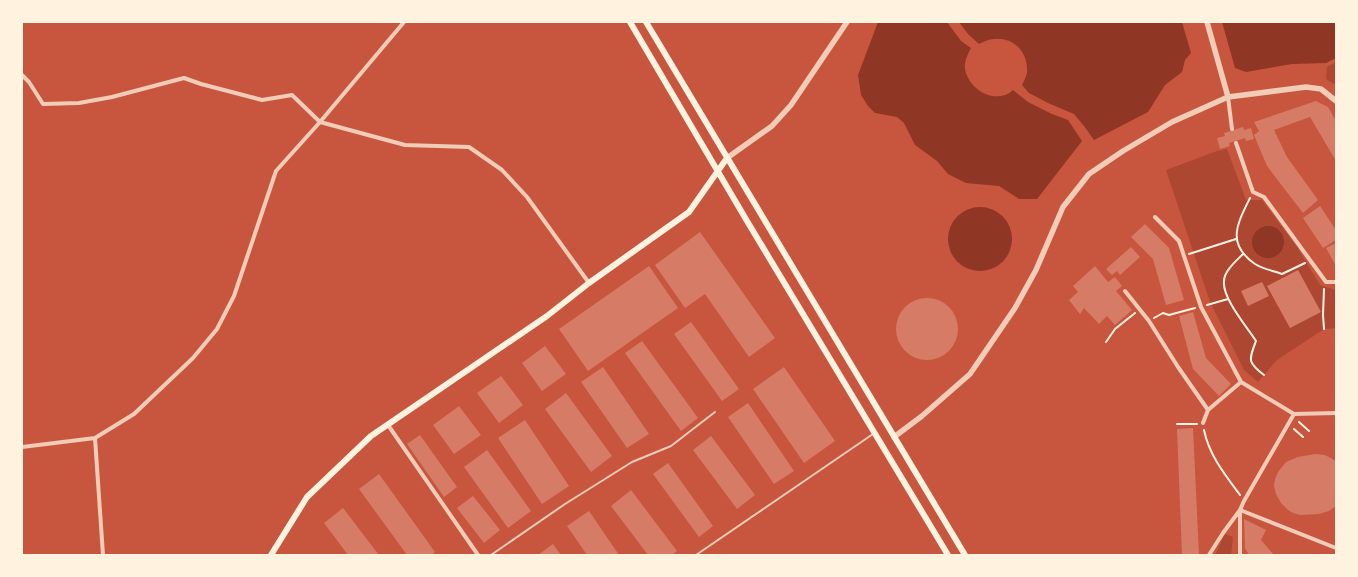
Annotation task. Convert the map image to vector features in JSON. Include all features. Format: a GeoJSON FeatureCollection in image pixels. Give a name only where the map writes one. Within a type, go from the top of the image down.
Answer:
{"type":"FeatureCollection","features":[{"type":"Feature","properties":{"kind":"main road"},"geometry":{"type":"LineString","coordinates":[[630,22],[948,555]]}},
{"type":"Feature","properties":{"kind":"main road"},"geometry":{"type":"LineString","coordinates":[[646,22],[965,555]]}},
{"type":"Feature","properties":{"kind":"main road"},"geometry":{"type":"LineString","coordinates":[[271,555],[307,498],[371,436],[547,316],[589,283],[689,212],[727,158]]}},
{"type":"Feature","properties":{"kind":"street"},"geometry":{"type":"LineString","coordinates":[[22,447],[95,438],[134,414],[193,358],[217,329],[234,296],[276,171],[320,122],[404,22]]}},
{"type":"Feature","properties":{"kind":"street"},"geometry":{"type":"LineString","coordinates":[[727,158],[772,126],[791,105],[847,22]]}},
{"type":"Feature","properties":{"kind":"street"},"geometry":{"type":"LineString","coordinates":[[1207,22],[1228,97],[1232,129]]}},
{"type":"Feature","properties":{"kind":"street"},"geometry":{"type":"LineString","coordinates":[[22,75],[29,82],[43,104],[79,104],[184,78],[262,100],[292,95],[320,122],[405,145],[468,147],[502,170],[527,197],[589,283]]}},
{"type":"Feature","properties":{"kind":"street"},"geometry":{"type":"LineString","coordinates":[[894,437],[939,402],[970,374],[1015,308],[1036,270],[1063,207],[1089,174],[1123,151],[1172,122],[1228,97],[1306,87],[1321,89],[1336,101]]}},
{"type":"Feature","properties":{"kind":"street"},"geometry":{"type":"LineString","coordinates":[[1236,143],[1253,192],[1264,197],[1326,282],[1336,282]]}},
{"type":"Feature","properties":{"kind":"street"},"geometry":{"type":"LineString","coordinates":[[1155,216],[1179,241],[1201,307],[1241,382],[1294,414],[1336,413]]}},
{"type":"Feature","properties":{"kind":"street"},"geometry":{"type":"LineString","coordinates":[[1125,291],[1149,321],[1178,367],[1208,410]]}},
{"type":"Feature","properties":{"kind":"street"},"geometry":{"type":"LineString","coordinates":[[1203,423],[1208,410],[1241,382]]}},
{"type":"Feature","properties":{"kind":"street"},"geometry":{"type":"LineString","coordinates":[[1209,555],[1240,510],[1294,414]]}},
{"type":"Feature","properties":{"kind":"street"},"geometry":{"type":"LineString","coordinates":[[388,425],[478,555]]}},
{"type":"Feature","properties":{"kind":"street"},"geometry":{"type":"LineString","coordinates":[[95,438],[103,555]]}},
{"type":"Feature","properties":{"kind":"street"},"geometry":{"type":"LineString","coordinates":[[1240,510],[1336,548]]}},
{"type":"Feature","properties":{"kind":"street"},"geometry":{"type":"LineString","coordinates":[[1240,510],[1240,555]]}},
{"type":"Feature","properties":{"kind":"lane"},"geometry":{"type":"LineString","coordinates":[[491,555],[565,504],[632,462],[671,446],[715,412]]}},
{"type":"Feature","properties":{"kind":"lane"},"geometry":{"type":"LineString","coordinates":[[696,555],[874,433]]}},
{"type":"Feature","properties":{"kind":"path"},"geometry":{"type":"LineString","coordinates":[[1253,192],[1239,220],[1236,239],[1243,254],[1256,264],[1282,274],[1310,260]]}},
{"type":"Feature","properties":{"kind":"path"},"geometry":{"type":"LineString","coordinates":[[1184,256],[1236,239]]}},
{"type":"Feature","properties":{"kind":"path"},"geometry":{"type":"LineString","coordinates":[[1243,254],[1230,266],[1224,281],[1228,299],[1256,341],[1250,358],[1254,367],[1264,375]]}},
{"type":"Feature","properties":{"kind":"path"},"geometry":{"type":"LineString","coordinates":[[1324,329],[1323,291],[1326,282]]}},
{"type":"Feature","properties":{"kind":"path"},"geometry":{"type":"LineString","coordinates":[[1149,321],[1163,313],[1169,315],[1228,299]]}},
{"type":"Feature","properties":{"kind":"path"},"geometry":{"type":"LineString","coordinates":[[1106,342],[1116,329],[1139,309]]}},
{"type":"Feature","properties":{"kind":"path"},"geometry":{"type":"LineString","coordinates":[[1299,422],[1309,431]]}},
{"type":"Feature","properties":{"kind":"path"},"geometry":{"type":"LineString","coordinates":[[1177,424],[1203,423],[1207,442],[1218,464],[1244,501]]}},
{"type":"Feature","properties":{"kind":"path"},"geometry":{"type":"LineString","coordinates":[[1288,424],[1303,437]]}},
{"type":"Feature","properties":{"kind":"shaded area"},"geometry":{"type":"Polygon","coordinates":[[[878,22],[947,22],[961,41],[971,48],[966,60],[965,69],[970,81],[979,91],[992,96],[998,96],[1006,95],[1013,90],[1028,102],[1068,120],[1082,141],[1037,199],[1019,199],[999,186],[966,183],[948,174],[937,161],[915,145],[904,123],[897,117],[875,113],[868,106],[861,95],[858,75],[878,22]]]}},
{"type":"Feature","properties":{"kind":"shaded area"},"geometry":{"type":"Polygon","coordinates":[[[959,22],[1182,22],[1191,53],[1185,60],[1182,72],[1165,85],[1148,112],[1094,140],[1074,114],[1029,93],[1022,85],[1027,73],[1024,55],[1019,48],[1013,43],[997,39],[988,40],[979,44],[968,34],[959,22]]]}},
{"type":"Feature","properties":{"kind":"shaded area"},"geometry":{"type":"Polygon","coordinates":[[[1222,22],[1336,22],[1336,58],[1326,63],[1292,64],[1246,72],[1235,68],[1222,22]]]}},
{"type":"Feature","properties":{"kind":"shaded area"},"geometry":{"type":"Polygon","coordinates":[[[1336,62],[1336,85],[1326,79],[1327,67],[1336,62]]]}},
{"type":"Feature","properties":{"kind":"shaded area"},"geometry":{"type":"Polygon","coordinates":[[[1227,149],[1246,200],[1262,200],[1297,247],[1320,285],[1336,290],[1336,328],[1324,329],[1277,360],[1258,382],[1244,370],[1210,302],[1166,170],[1217,151],[1227,149]]]}},
{"type":"Feature","properties":{"kind":"shaded area"},"geometry":{"type":"Polygon","coordinates":[[[980,207],[992,209],[1003,216],[1010,227],[1012,239],[1010,251],[1003,262],[992,269],[980,271],[968,269],[957,262],[950,251],[948,239],[950,227],[957,216],[968,209],[980,207]]]}},
{"type":"Feature","properties":{"kind":"shaded area"},"geometry":{"type":"Polygon","coordinates":[[[1268,226],[1277,229],[1281,233],[1284,242],[1281,251],[1277,255],[1268,258],[1259,255],[1255,251],[1252,242],[1255,233],[1259,229],[1268,226]]]}},
{"type":"Feature","properties":{"kind":"shaded area"},"geometry":{"type":"Polygon","coordinates":[[[1225,534],[1233,537],[1231,555],[1215,555],[1225,534]]]}},
{"type":"Feature","properties":{"kind":"building"},"geometry":{"type":"Polygon","coordinates":[[[1316,101],[1328,107],[1336,121],[1336,161],[1310,117],[1274,130],[1287,157],[1318,200],[1303,213],[1267,166],[1254,135],[1259,131],[1254,122],[1316,101]]]}},
{"type":"Feature","properties":{"kind":"building"},"geometry":{"type":"Polygon","coordinates":[[[1243,127],[1244,130],[1251,128],[1254,139],[1246,141],[1245,138],[1229,143],[1230,146],[1220,149],[1217,138],[1225,136],[1224,133],[1243,127]]]}},
{"type":"Feature","properties":{"kind":"building"},"geometry":{"type":"Polygon","coordinates":[[[1320,206],[1336,230],[1336,240],[1323,248],[1303,218],[1320,206]]]}},
{"type":"Feature","properties":{"kind":"building"},"geometry":{"type":"Polygon","coordinates":[[[1145,224],[1169,248],[1184,300],[1166,305],[1153,259],[1131,237],[1145,224]]]}},
{"type":"Feature","properties":{"kind":"building"},"geometry":{"type":"Polygon","coordinates":[[[700,232],[775,338],[749,357],[705,294],[685,308],[655,265],[700,232]]]}},
{"type":"Feature","properties":{"kind":"building"},"geometry":{"type":"Polygon","coordinates":[[[1336,243],[1336,266],[1326,248],[1336,243]]]}},
{"type":"Feature","properties":{"kind":"building"},"geometry":{"type":"Polygon","coordinates":[[[1131,247],[1140,257],[1120,275],[1117,271],[1112,275],[1106,269],[1131,247]]]}},
{"type":"Feature","properties":{"kind":"building"},"geometry":{"type":"Polygon","coordinates":[[[649,266],[678,308],[588,371],[559,329],[649,266]]]}},
{"type":"Feature","properties":{"kind":"building"},"geometry":{"type":"Polygon","coordinates":[[[1095,266],[1108,282],[1115,277],[1122,286],[1116,291],[1132,310],[1115,325],[1107,316],[1099,324],[1084,308],[1080,314],[1069,300],[1078,292],[1073,286],[1095,266]]]}},
{"type":"Feature","properties":{"kind":"building"},"geometry":{"type":"Polygon","coordinates":[[[1298,270],[1321,312],[1290,328],[1267,286],[1298,270]]]}},
{"type":"Feature","properties":{"kind":"building"},"geometry":{"type":"Polygon","coordinates":[[[1262,282],[1269,296],[1248,306],[1241,291],[1262,282]]]}},
{"type":"Feature","properties":{"kind":"building"},"geometry":{"type":"Polygon","coordinates":[[[927,298],[939,300],[949,307],[956,317],[958,329],[956,341],[949,351],[939,358],[927,360],[915,358],[905,351],[898,341],[896,329],[898,317],[905,307],[915,300],[927,298]]]}},
{"type":"Feature","properties":{"kind":"building"},"geometry":{"type":"Polygon","coordinates":[[[1193,312],[1206,358],[1231,384],[1219,396],[1193,369],[1179,316],[1193,312]]]}},
{"type":"Feature","properties":{"kind":"building"},"geometry":{"type":"Polygon","coordinates":[[[691,322],[739,389],[722,401],[674,334],[691,322]]]}},
{"type":"Feature","properties":{"kind":"building"},"geometry":{"type":"Polygon","coordinates":[[[642,341],[698,418],[681,431],[625,353],[642,341]]]}},
{"type":"Feature","properties":{"kind":"building"},"geometry":{"type":"Polygon","coordinates":[[[545,346],[566,374],[542,391],[522,363],[545,346]]]}},
{"type":"Feature","properties":{"kind":"building"},"geometry":{"type":"Polygon","coordinates":[[[603,367],[649,434],[627,448],[581,382],[603,367]]]}},
{"type":"Feature","properties":{"kind":"building"},"geometry":{"type":"Polygon","coordinates":[[[784,367],[835,441],[804,463],[753,389],[784,367]]]}},
{"type":"Feature","properties":{"kind":"building"},"geometry":{"type":"Polygon","coordinates":[[[501,376],[523,405],[499,423],[477,393],[501,376]]]}},
{"type":"Feature","properties":{"kind":"building"},"geometry":{"type":"Polygon","coordinates":[[[566,393],[612,456],[591,472],[545,409],[566,393]]]}},
{"type":"Feature","properties":{"kind":"building"},"geometry":{"type":"Polygon","coordinates":[[[748,403],[794,471],[774,484],[728,417],[748,403]]]}},
{"type":"Feature","properties":{"kind":"building"},"geometry":{"type":"Polygon","coordinates":[[[459,406],[481,435],[454,454],[433,425],[459,406]]]}},
{"type":"Feature","properties":{"kind":"building"},"geometry":{"type":"Polygon","coordinates":[[[525,420],[569,486],[542,504],[498,438],[525,420]]]}},
{"type":"Feature","properties":{"kind":"building"},"geometry":{"type":"Polygon","coordinates":[[[1193,428],[1199,555],[1182,555],[1177,429],[1193,428]]]}},
{"type":"Feature","properties":{"kind":"building"},"geometry":{"type":"Polygon","coordinates":[[[420,435],[457,487],[444,497],[407,444],[420,435]]]}},
{"type":"Feature","properties":{"kind":"building"},"geometry":{"type":"Polygon","coordinates":[[[711,436],[755,495],[737,509],[693,450],[711,436]]]}},
{"type":"Feature","properties":{"kind":"building"},"geometry":{"type":"Polygon","coordinates":[[[487,450],[531,511],[508,528],[464,467],[487,450]]]}},
{"type":"Feature","properties":{"kind":"building"},"geometry":{"type":"Polygon","coordinates":[[[1315,454],[1325,455],[1336,461],[1336,506],[1329,511],[1319,514],[1300,515],[1293,513],[1281,503],[1276,494],[1274,486],[1275,479],[1278,472],[1286,462],[1298,457],[1315,454]]]}},
{"type":"Feature","properties":{"kind":"building"},"geometry":{"type":"Polygon","coordinates":[[[668,463],[713,526],[699,537],[653,474],[668,463]]]}},
{"type":"Feature","properties":{"kind":"building"},"geometry":{"type":"Polygon","coordinates":[[[379,474],[435,552],[432,555],[407,555],[359,489],[379,474]]]}},
{"type":"Feature","properties":{"kind":"building"},"geometry":{"type":"Polygon","coordinates":[[[631,490],[677,551],[672,555],[648,555],[611,506],[631,490]]]}},
{"type":"Feature","properties":{"kind":"building"},"geometry":{"type":"Polygon","coordinates":[[[473,496],[500,530],[484,543],[457,508],[473,496]]]}},
{"type":"Feature","properties":{"kind":"building"},"geometry":{"type":"Polygon","coordinates":[[[343,508],[379,555],[348,555],[324,523],[343,508]]]}},
{"type":"Feature","properties":{"kind":"building"},"geometry":{"type":"Polygon","coordinates":[[[589,511],[619,555],[587,555],[567,526],[589,511]]]}},
{"type":"Feature","properties":{"kind":"building"},"geometry":{"type":"Polygon","coordinates":[[[1244,519],[1266,530],[1261,540],[1274,555],[1249,555],[1245,548],[1244,519]]]}},
{"type":"Feature","properties":{"kind":"building"},"geometry":{"type":"Polygon","coordinates":[[[553,544],[561,555],[538,555],[553,544]]]}}]}
